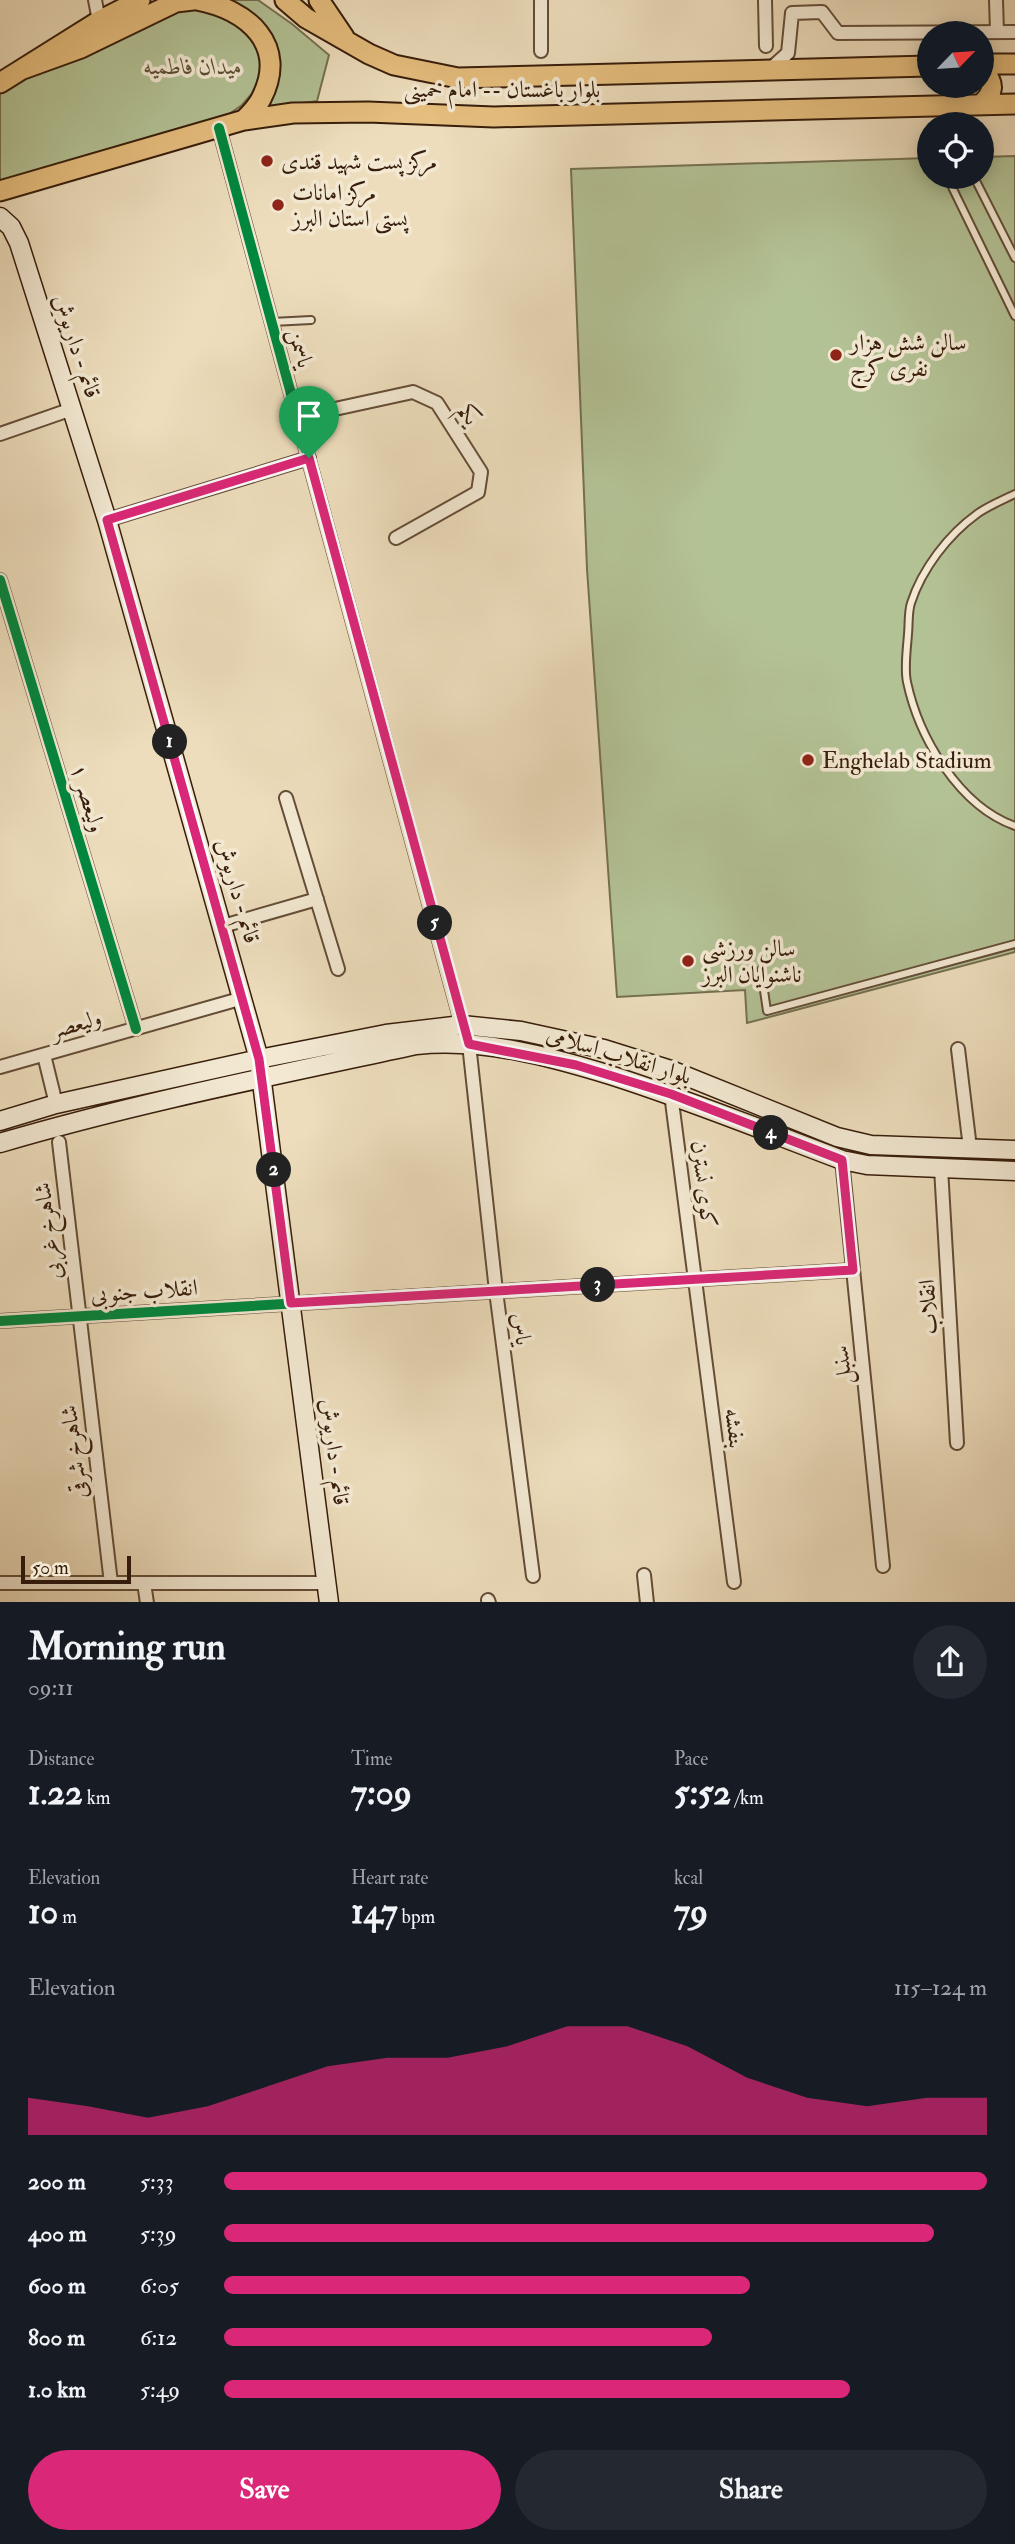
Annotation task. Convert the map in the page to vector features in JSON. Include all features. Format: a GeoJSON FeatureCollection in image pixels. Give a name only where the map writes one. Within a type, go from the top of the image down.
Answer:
{"type":"FeatureCollection","features":[{"type":"Feature","properties":{"kind":"main road"},"geometry":{"type":"LineString","coordinates":[[0,83],[99,21],[140,0]]}},
{"type":"Feature","properties":{"kind":"main road"},"geometry":{"type":"LineString","coordinates":[[23,69],[81,48],[176,2],[195,0],[216,4],[252,24],[265,42],[271,60],[270,76],[261,101],[244,120]]}},
{"type":"Feature","properties":{"kind":"main road","name":"بلوار باغستان -- امام خمینی"},"geometry":{"type":"LineString","coordinates":[[285,0],[306,18],[394,65],[458,78],[917,66]]}},
{"type":"Feature","properties":{"kind":"main road"},"geometry":{"type":"LineString","coordinates":[[319,0],[347,41]]}},
{"type":"Feature","properties":{"kind":"main road"},"geometry":{"type":"LineString","coordinates":[[994,65],[1015,64]]}},
{"type":"Feature","properties":{"kind":"main road"},"geometry":{"type":"LineString","coordinates":[[980,105],[989,98]]}},
{"type":"Feature","properties":{"kind":"main road","name":"بلوار باغستان -- امام خمینی"},"geometry":{"type":"LineString","coordinates":[[964,112],[980,105],[1015,104]]}},
{"type":"Feature","properties":{"kind":"main road","name":"بلوار باغستان -- امام خمینی"},"geometry":{"type":"LineString","coordinates":[[0,191],[244,120],[293,113],[342,111],[494,117],[917,115]]}},
{"type":"Feature","properties":{"kind":"main road","name":"قائم - داریوش"},"geometry":{"type":"LineString","coordinates":[[0,217],[10,227],[19,243],[107,520],[259,1059],[329,1602]]}},
{"type":"Feature","properties":{"kind":"main road"},"geometry":{"type":"LineString","coordinates":[[463,1025],[469,1044]]}},
{"type":"Feature","properties":{"kind":"main road","name":"بلوار انقلاب اسلامی"},"geometry":{"type":"LineString","coordinates":[[0,1121],[56,1104],[259,1059],[386,1034],[463,1025],[521,1031],[604,1049],[671,1070],[838,1137],[871,1145],[1015,1150]]}},
{"type":"Feature","properties":{"kind":"main road","name":"بلوار انقلاب اسلامی"},"geometry":{"type":"LineString","coordinates":[[0,1143],[60,1125],[262,1078],[439,1042],[469,1044],[576,1065],[671,1094],[842,1160],[867,1165],[1015,1171]]}},
{"type":"Feature","properties":{"kind":"street"},"geometry":{"type":"LineString","coordinates":[[95,0],[99,21]]}},
{"type":"Feature","properties":{"kind":"street"},"geometry":{"type":"LineString","coordinates":[[541,0],[541,51]]}},
{"type":"Feature","properties":{"kind":"street"},"geometry":{"type":"LineString","coordinates":[[765,0],[766,46]]}},
{"type":"Feature","properties":{"kind":"street"},"geometry":{"type":"LineString","coordinates":[[996,0],[997,32]]}},
{"type":"Feature","properties":{"kind":"street"},"geometry":{"type":"LineString","coordinates":[[768,71],[788,53],[792,13],[822,12],[838,33],[1015,32]]}},
{"type":"Feature","properties":{"kind":"street","name":"یاسمن"},"geometry":{"type":"LineString","coordinates":[[219,128],[463,1025]]}},
{"type":"Feature","properties":{"kind":"street","name":"یکم"},"geometry":{"type":"LineString","coordinates":[[298,417],[413,392],[437,403],[481,472],[478,492],[396,538]]}},
{"type":"Feature","properties":{"kind":"street"},"geometry":{"type":"LineString","coordinates":[[0,434],[72,409]]}},
{"type":"Feature","properties":{"kind":"street"},"geometry":{"type":"LineString","coordinates":[[107,520],[309,458]]}},
{"type":"Feature","properties":{"kind":"street","name":"ولیعصر ۱"},"geometry":{"type":"LineString","coordinates":[[0,580],[136,1029]]}},
{"type":"Feature","properties":{"kind":"street"},"geometry":{"type":"LineString","coordinates":[[286,798],[338,969]]}},
{"type":"Feature","properties":{"kind":"street"},"geometry":{"type":"LineString","coordinates":[[223,926],[317,899]]}},
{"type":"Feature","properties":{"kind":"street","name":"ولیعصر"},"geometry":{"type":"LineString","coordinates":[[0,1067],[243,998]]}},
{"type":"Feature","properties":{"kind":"street","name":"یاس"},"geometry":{"type":"LineString","coordinates":[[469,1044],[496,1291],[533,1576]]}},
{"type":"Feature","properties":{"kind":"street"},"geometry":{"type":"LineString","coordinates":[[958,1049],[970,1148]]}},
{"type":"Feature","properties":{"kind":"street"},"geometry":{"type":"LineString","coordinates":[[44,1055],[56,1104]]}},
{"type":"Feature","properties":{"kind":"street","name":"کوی نسترن"},"geometry":{"type":"LineString","coordinates":[[671,1094],[695,1279]]}},
{"type":"Feature","properties":{"kind":"street","name":"شاهرخ غربی"},"geometry":{"type":"LineString","coordinates":[[59,1142],[79,1316]]}},
{"type":"Feature","properties":{"kind":"street","name":"سنبل"},"geometry":{"type":"LineString","coordinates":[[842,1160],[883,1566]]}},
{"type":"Feature","properties":{"kind":"street","name":"انقلاب"},"geometry":{"type":"LineString","coordinates":[[941,1168],[957,1443]]}},
{"type":"Feature","properties":{"kind":"street","name":"انقلاب جنوبی"},"geometry":{"type":"LineString","coordinates":[[0,1321],[853,1270]]}},
{"type":"Feature","properties":{"kind":"street","name":"بنفشه"},"geometry":{"type":"LineString","coordinates":[[695,1279],[734,1582]]}},
{"type":"Feature","properties":{"kind":"street","name":"شاهرخ شرقی"},"geometry":{"type":"LineString","coordinates":[[79,1316],[111,1583]]}},
{"type":"Feature","properties":{"kind":"street"},"geometry":{"type":"LineString","coordinates":[[644,1575],[647,1602]]}},
{"type":"Feature","properties":{"kind":"street"},"geometry":{"type":"LineString","coordinates":[[0,1583],[327,1583]]}},
{"type":"Feature","properties":{"kind":"street"},"geometry":{"type":"LineString","coordinates":[[144,1583],[147,1602]]}},
{"type":"Feature","properties":{"kind":"lane"},"geometry":{"type":"LineString","coordinates":[[953,189],[1015,316]]}},
{"type":"Feature","properties":{"kind":"lane"},"geometry":{"type":"LineString","coordinates":[[980,189],[1015,258]]}},
{"type":"Feature","properties":{"kind":"lane"},"geometry":{"type":"LineString","coordinates":[[272,322],[310,320]]}},
{"type":"Feature","properties":{"kind":"lane"},"geometry":{"type":"LineString","coordinates":[[1015,494],[978,513],[951,538],[927,568],[910,604],[906,680],[922,730],[943,767],[970,797],[1015,826]]}},
{"type":"Feature","properties":{"kind":"lane"},"geometry":{"type":"LineString","coordinates":[[761,970],[767,1011],[1015,944]]}},
{"type":"Feature","properties":{"kind":"green space"},"geometry":{"type":"Polygon","coordinates":[[[225,0],[258,0],[329,55],[317,101],[266,108],[278,76],[273,45],[254,18],[225,0]]]}},
{"type":"Feature","properties":{"kind":"green space","name":"میدان فاطمیه"},"geometry":{"type":"Polygon","coordinates":[[[187,8],[205,8],[247,31],[258,48],[262,71],[256,89],[242,105],[229,114],[0,182],[0,92],[27,76],[164,15],[187,8]]]}},
{"type":"Feature","properties":{"kind":"green space","name":"Enghelab Stadium"},"geometry":{"type":"Polygon","coordinates":[[[1015,156],[1015,952],[747,1023],[745,990],[617,997],[587,569],[571,169],[917,158],[917,189],[994,189],[994,157],[1015,156]]]}},
{"type":"Feature","properties":{"kind":"cycle path"},"geometry":{"type":"LineString","coordinates":[[219,128],[462,1025]]}},
{"type":"Feature","properties":{"kind":"cycle path"},"geometry":{"type":"LineString","coordinates":[[0,580],[136,1029]]}},
{"type":"Feature","properties":{"kind":"cycle path"},"geometry":{"type":"LineString","coordinates":[[0,1321],[853,1270]]}},
{"type":"Feature","properties":{"kind":"place","name":"مرکز پست شهید قندی"},"geometry":{"type":"Point","coordinates":[267,161]}},
{"type":"Feature","properties":{"kind":"place","name":"مرکز امانات پستی استان البرز"},"geometry":{"type":"Point","coordinates":[278,205]}},
{"type":"Feature","properties":{"kind":"place","name":"سالن شش هزار نفری کرج"},"geometry":{"type":"Point","coordinates":[836,355]}},
{"type":"Feature","properties":{"kind":"place","name":"Enghelab Stadium"},"geometry":{"type":"Point","coordinates":[808,760]}},
{"type":"Feature","properties":{"kind":"place","name":"سالن ورزشی ناشنوایان البرز"},"geometry":{"type":"Point","coordinates":[688,961]}},
{"type":"Feature","properties":{"kind":"route"},"geometry":{"type":"LineString","coordinates":[[309,458],[469,1044],[576,1065],[671,1094],[842,1160],[853,1270],[291,1303],[259,1059],[107,520],[309,458]]}}]}
